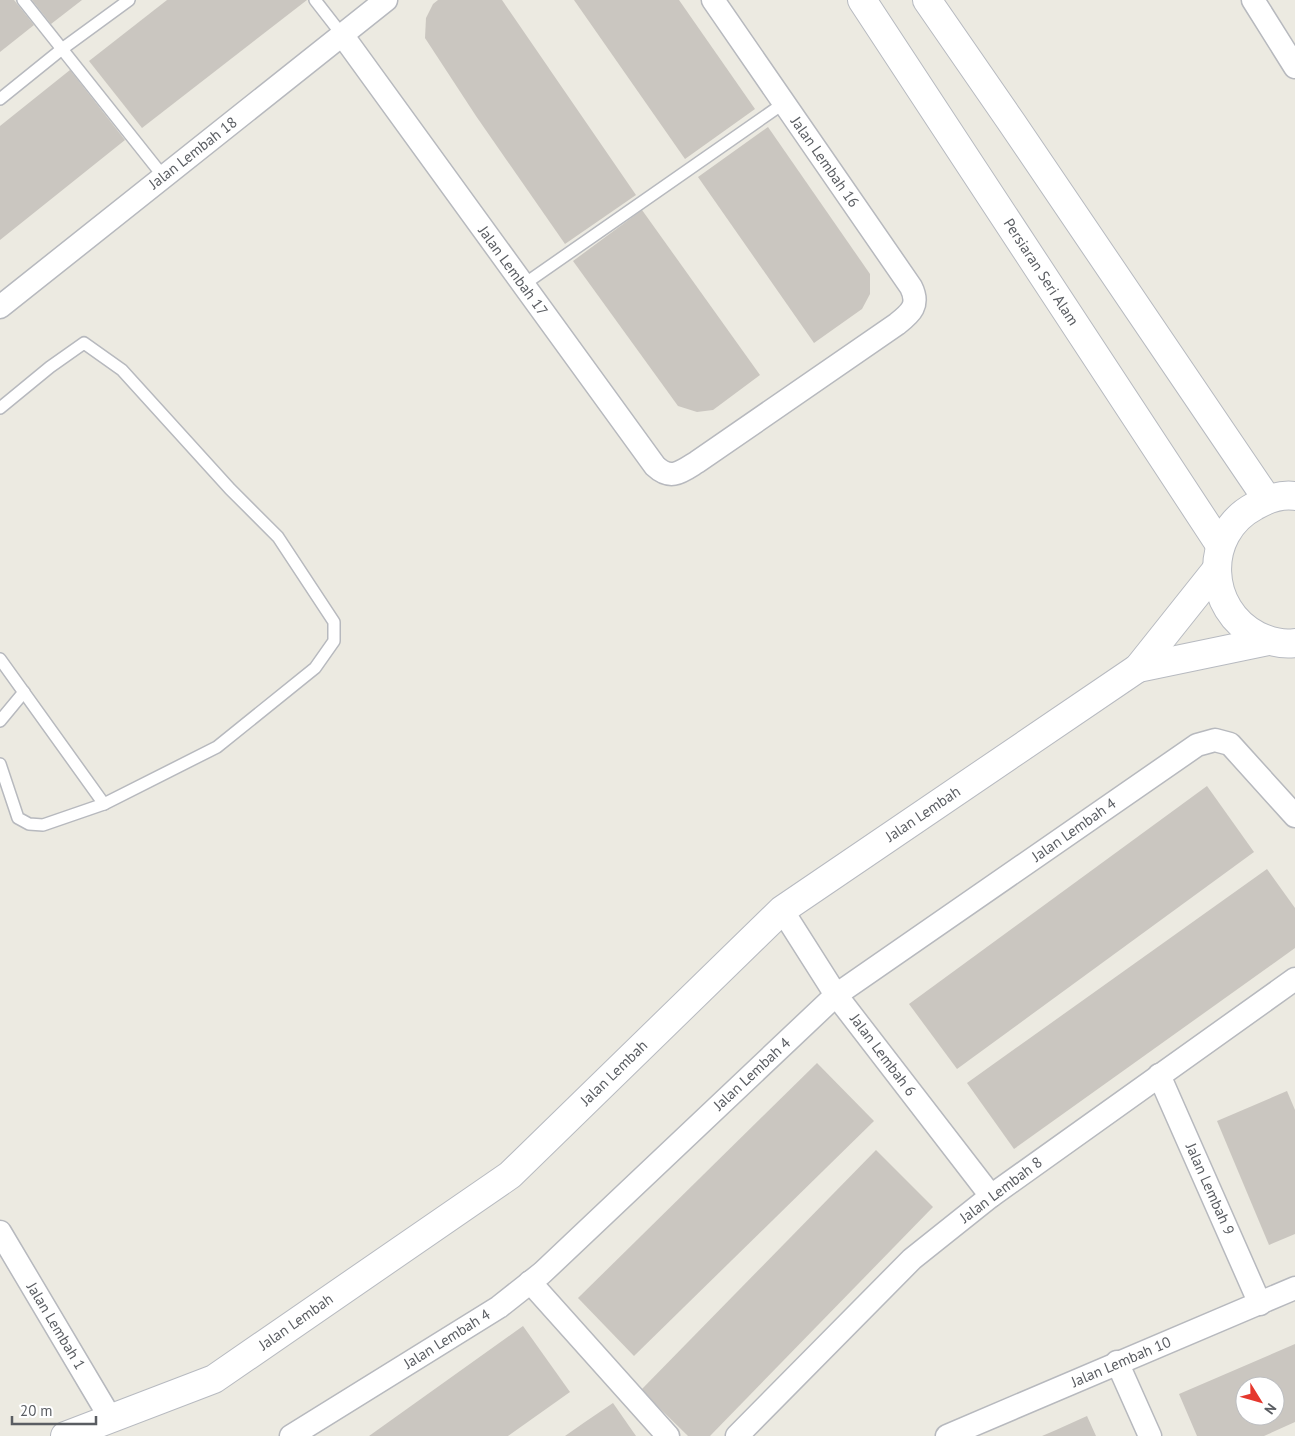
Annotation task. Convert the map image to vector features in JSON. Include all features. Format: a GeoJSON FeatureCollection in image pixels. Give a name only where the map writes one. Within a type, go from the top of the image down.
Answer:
{"type":"FeatureCollection","features":[{"type":"Feature","properties":{"kind":"street","name":"Jalan Lembah 18"},"geometry":{"type":"LineString","coordinates":[[0,307],[386,0]]}},
{"type":"Feature","properties":{"kind":"street","name":"Jalan Lembah 16"},"geometry":{"type":"LineString","coordinates":[[697,462],[897,324],[912,310],[915,302],[915,294],[912,287],[712,0]]}},
{"type":"Feature","properties":{"kind":"street","name":"Persiaran Seri Alam"},"geometry":{"type":"LineString","coordinates":[[862,0],[1218,558]]}},
{"type":"Feature","properties":{"kind":"street"},"geometry":{"type":"LineString","coordinates":[[927,0],[1267,499],[1290,495],[1295,496]]}},
{"type":"Feature","properties":{"kind":"street"},"geometry":{"type":"LineString","coordinates":[[1253,0],[1295,66]]}},
{"type":"Feature","properties":{"kind":"street","name":"Jalan Lembah 17"},"geometry":{"type":"LineString","coordinates":[[343,36],[655,466],[660,472],[668,475],[675,474],[697,462]]}},
{"type":"Feature","properties":{"kind":"street","name":"Jalan Lembah"},"geometry":{"type":"LineString","coordinates":[[65,1436],[214,1379],[510,1175],[782,910],[1138,668],[1218,558],[1230,527],[1247,510],[1267,499]]}},
{"type":"Feature","properties":{"kind":"street"},"geometry":{"type":"LineString","coordinates":[[1218,558],[1220,594],[1231,614],[1247,630],[1287,644]]}},
{"type":"Feature","properties":{"kind":"street","name":"Jalan Lembah"},"geometry":{"type":"LineString","coordinates":[[1138,668],[1287,644]]}},
{"type":"Feature","properties":{"kind":"street","name":"Jalan Lembah 4"},"geometry":{"type":"LineString","coordinates":[[291,1436],[499,1307],[542,1273],[836,995],[1197,745],[1215,740],[1230,744],[1295,816]]}},
{"type":"Feature","properties":{"kind":"street","name":"Jalan Lembah 6"},"geometry":{"type":"LineString","coordinates":[[782,910],[836,995],[991,1196]]}},
{"type":"Feature","properties":{"kind":"street","name":"Jalan Lembah 8"},"geometry":{"type":"LineString","coordinates":[[737,1436],[912,1258],[991,1196],[1295,979]]}},
{"type":"Feature","properties":{"kind":"street","name":"Jalan Lembah 9"},"geometry":{"type":"LineString","coordinates":[[1160,1075],[1260,1304]]}},
{"type":"Feature","properties":{"kind":"street","name":"Jalan Lembah 1"},"geometry":{"type":"LineString","coordinates":[[0,1232],[111,1419]]}},
{"type":"Feature","properties":{"kind":"street"},"geometry":{"type":"LineString","coordinates":[[530,1282],[668,1436]]}},
{"type":"Feature","properties":{"kind":"street","name":"Jalan Lembah 10"},"geometry":{"type":"LineString","coordinates":[[947,1436],[1117,1362],[1295,1288]]}},
{"type":"Feature","properties":{"kind":"street"},"geometry":{"type":"LineString","coordinates":[[1117,1362],[1150,1436]]}},
{"type":"Feature","properties":{"kind":"lane"},"geometry":{"type":"LineString","coordinates":[[24,0],[163,176]]}},
{"type":"Feature","properties":{"kind":"lane"},"geometry":{"type":"LineString","coordinates":[[0,99],[62,49],[129,0]]}},
{"type":"Feature","properties":{"kind":"lane"},"geometry":{"type":"LineString","coordinates":[[315,0],[343,36]]}},
{"type":"Feature","properties":{"kind":"lane"},"geometry":{"type":"LineString","coordinates":[[523,285],[784,103]]}},
{"type":"Feature","properties":{"kind":"lane"},"geometry":{"type":"LineString","coordinates":[[0,408],[50,367],[84,343],[122,370],[230,489],[278,537],[334,622],[334,641],[315,668],[217,747],[104,804],[43,825],[29,824],[18,818],[0,766]]}},
{"type":"Feature","properties":{"kind":"lane"},"geometry":{"type":"LineString","coordinates":[[0,659],[104,804]]}},
{"type":"Feature","properties":{"kind":"lane"},"geometry":{"type":"LineString","coordinates":[[0,721],[24,692]]}},
{"type":"Feature","properties":{"kind":"building"},"geometry":{"type":"Polygon","coordinates":[[[0,0],[14,0],[34,25],[0,52],[0,0]]]}},
{"type":"Feature","properties":{"kind":"building"},"geometry":{"type":"Polygon","coordinates":[[[32,0],[82,0],[51,24],[32,0]]]}},
{"type":"Feature","properties":{"kind":"building"},"geometry":{"type":"Polygon","coordinates":[[[167,0],[307,0],[142,128],[89,61],[167,0]]]}},
{"type":"Feature","properties":{"kind":"building"},"geometry":{"type":"Polygon","coordinates":[[[438,0],[502,0],[636,195],[565,244],[476,116],[425,38],[426,18],[433,4],[438,0]]]}},
{"type":"Feature","properties":{"kind":"building"},"geometry":{"type":"Polygon","coordinates":[[[574,0],[679,0],[755,109],[685,159],[574,0]]]}},
{"type":"Feature","properties":{"kind":"building"},"geometry":{"type":"Polygon","coordinates":[[[70,70],[125,140],[0,240],[0,126],[70,70]]]}},
{"type":"Feature","properties":{"kind":"building"},"geometry":{"type":"Polygon","coordinates":[[[768,127],[870,274],[870,294],[862,309],[814,343],[698,177],[768,127]]]}},
{"type":"Feature","properties":{"kind":"building"},"geometry":{"type":"Polygon","coordinates":[[[642,210],[760,375],[713,410],[697,412],[678,406],[573,261],[642,210]]]}},
{"type":"Feature","properties":{"kind":"building"},"geometry":{"type":"Polygon","coordinates":[[[1207,786],[1254,852],[957,1069],[909,1004],[1207,786]]]}},
{"type":"Feature","properties":{"kind":"building"},"geometry":{"type":"Polygon","coordinates":[[[1267,869],[1295,908],[1295,948],[1014,1149],[967,1083],[1267,869]]]}},
{"type":"Feature","properties":{"kind":"building"},"geometry":{"type":"Polygon","coordinates":[[[817,1063],[874,1121],[634,1356],[578,1298],[817,1063]]]}},
{"type":"Feature","properties":{"kind":"building"},"geometry":{"type":"Polygon","coordinates":[[[1287,1091],[1295,1110],[1295,1234],[1269,1245],[1217,1121],[1287,1091]]]}},
{"type":"Feature","properties":{"kind":"building"},"geometry":{"type":"Polygon","coordinates":[[[876,1150],[933,1207],[710,1436],[688,1436],[641,1390],[876,1150]]]}},
{"type":"Feature","properties":{"kind":"building"},"geometry":{"type":"Polygon","coordinates":[[[523,1326],[570,1392],[508,1436],[369,1436],[523,1326]]]}},
{"type":"Feature","properties":{"kind":"building"},"geometry":{"type":"Polygon","coordinates":[[[1295,1344],[1295,1422],[1264,1436],[1197,1436],[1179,1394],[1295,1344]]]}},
{"type":"Feature","properties":{"kind":"building"},"geometry":{"type":"Polygon","coordinates":[[[613,1403],[636,1436],[565,1436],[585,1422],[613,1403]]]}},
{"type":"Feature","properties":{"kind":"building"},"geometry":{"type":"Polygon","coordinates":[[[1087,1416],[1096,1436],[1042,1436],[1056,1430],[1087,1416]]]}}]}
